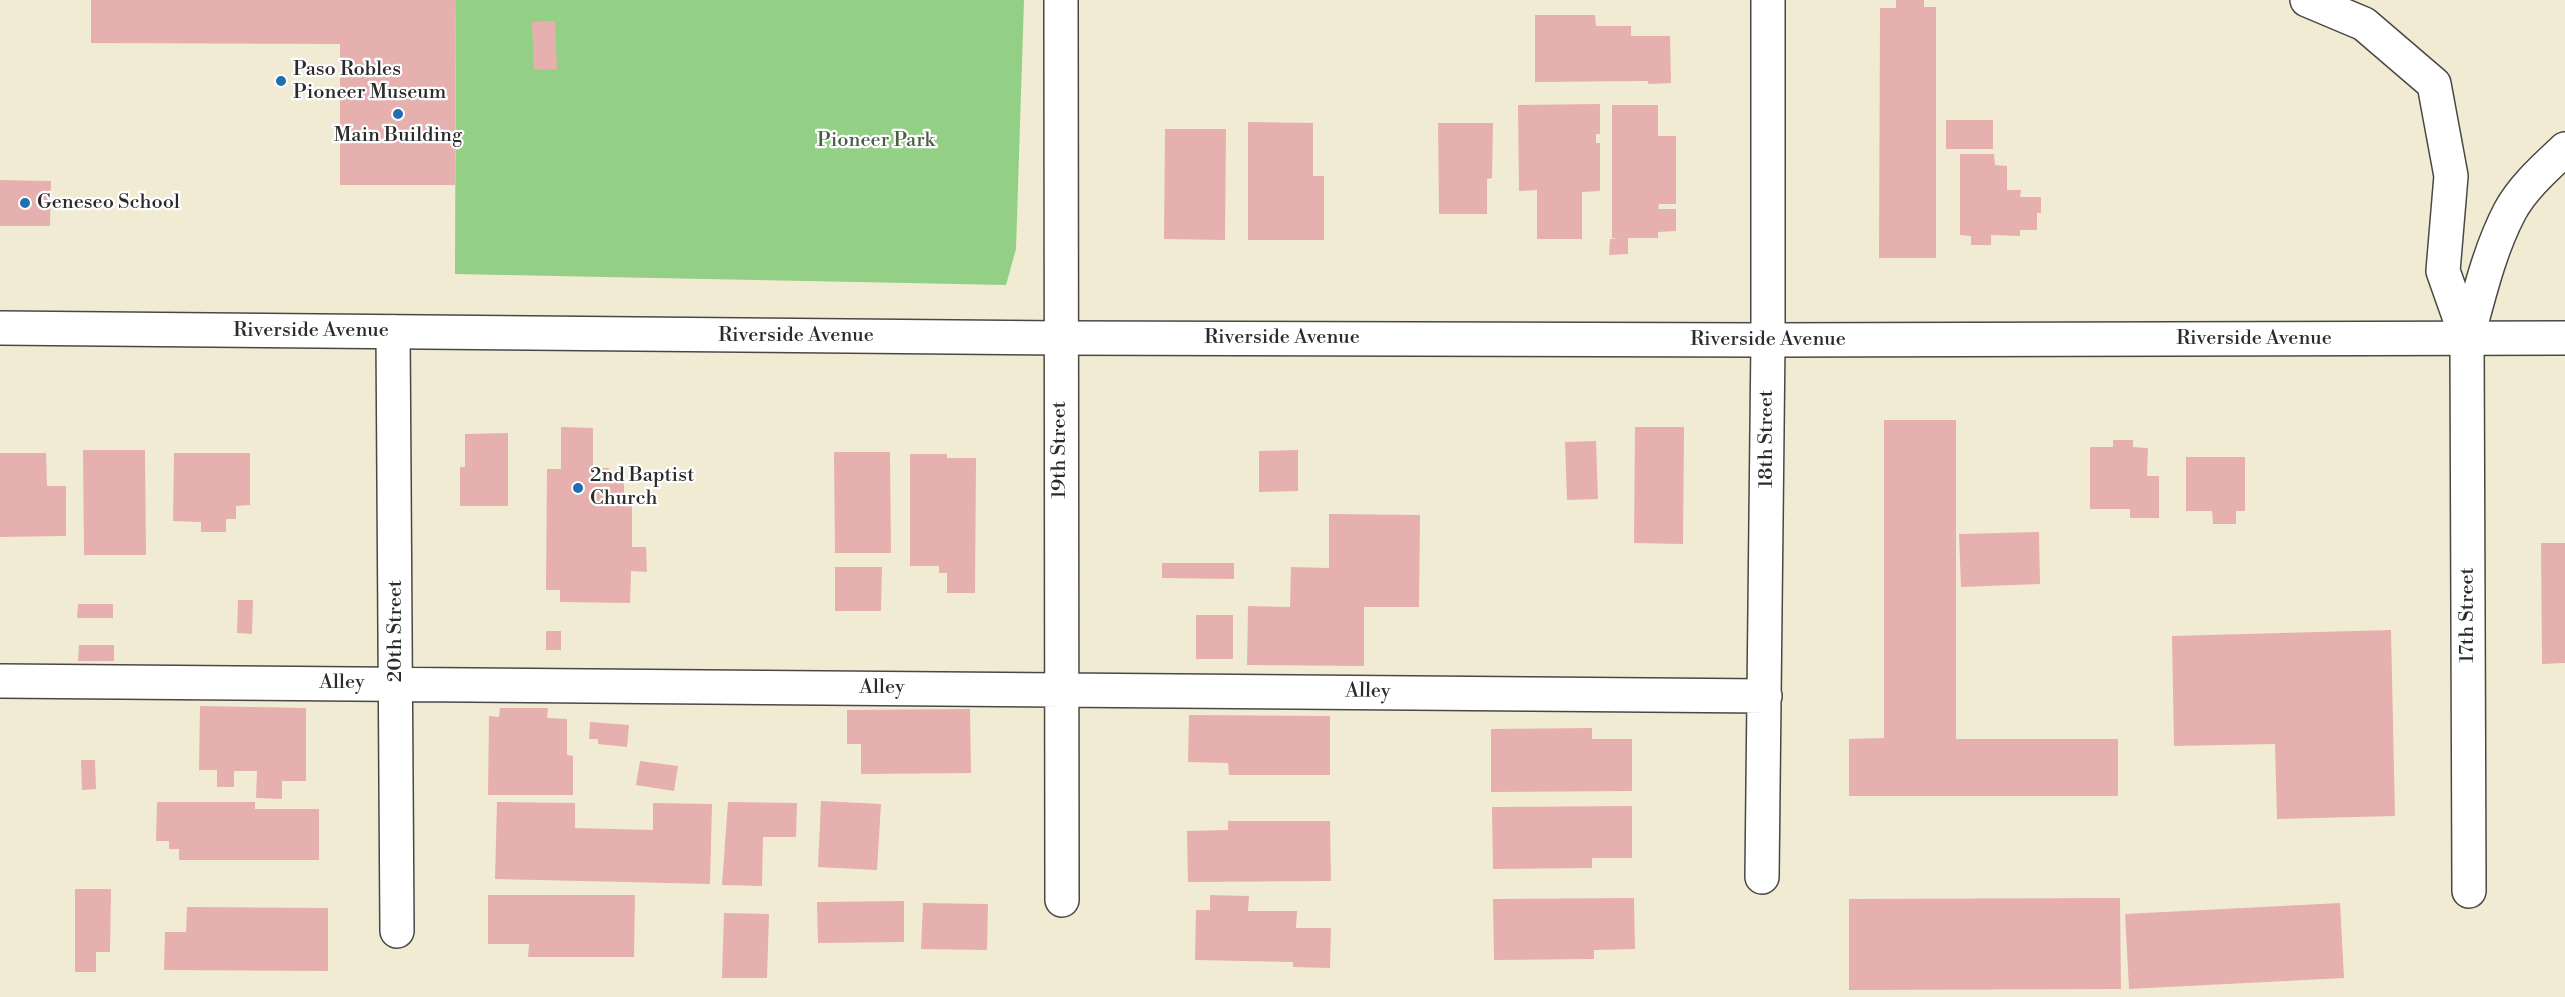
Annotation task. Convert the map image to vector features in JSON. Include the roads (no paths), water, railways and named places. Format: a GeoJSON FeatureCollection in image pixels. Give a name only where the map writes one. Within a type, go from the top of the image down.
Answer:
{"type":"FeatureCollection","features":[{"type":"Feature","properties":{"kind":"main road","name":"19th Street"},"geometry":{"type":"LineString","coordinates":[[1061,0],[1062,900]]}},
{"type":"Feature","properties":{"kind":"main road","name":"18th Street"},"geometry":{"type":"LineString","coordinates":[[1762,877],[1768,0]]}},
{"type":"Feature","properties":{"kind":"main road"},"geometry":{"type":"LineString","coordinates":[[2307,0],[2364,24],[2434,84],[2451,176],[2443,271],[2467,339]]}},
{"type":"Feature","properties":{"kind":"main road"},"geometry":{"type":"LineString","coordinates":[[2467,339],[2492,253],[2511,210],[2538,175],[2565,149]]}},
{"type":"Feature","properties":{"kind":"main road","name":"Riverside Avenue"},"geometry":{"type":"LineString","coordinates":[[0,328],[1060,338],[1767,340],[2565,338]]}},
{"type":"Feature","properties":{"kind":"main road","name":"20th Street"},"geometry":{"type":"LineString","coordinates":[[393,332],[397,931]]}},
{"type":"Feature","properties":{"kind":"main road","name":"17th Street"},"geometry":{"type":"LineString","coordinates":[[2467,339],[2469,891]]}},
{"type":"Feature","properties":{"kind":"main road","name":"Alley"},"geometry":{"type":"LineString","coordinates":[[0,681],[1765,696]]}},
{"type":"Feature","properties":{"kind":"place","name":"Paso Robles Pioneer Museum"},"geometry":{"type":"Point","coordinates":[281,81]}},
{"type":"Feature","properties":{"kind":"place","name":"Main Building"},"geometry":{"type":"Point","coordinates":[398,114]}},
{"type":"Feature","properties":{"kind":"place","name":"Geneseo School"},"geometry":{"type":"Point","coordinates":[25,203]}},
{"type":"Feature","properties":{"kind":"place","name":"2nd Baptist Church"},"geometry":{"type":"Point","coordinates":[578,488]}},
{"type":"Feature","properties":{"kind":"park label","name":"Pioneer Park"},"geometry":{"type":"Point","coordinates":[876,141]}}]}
